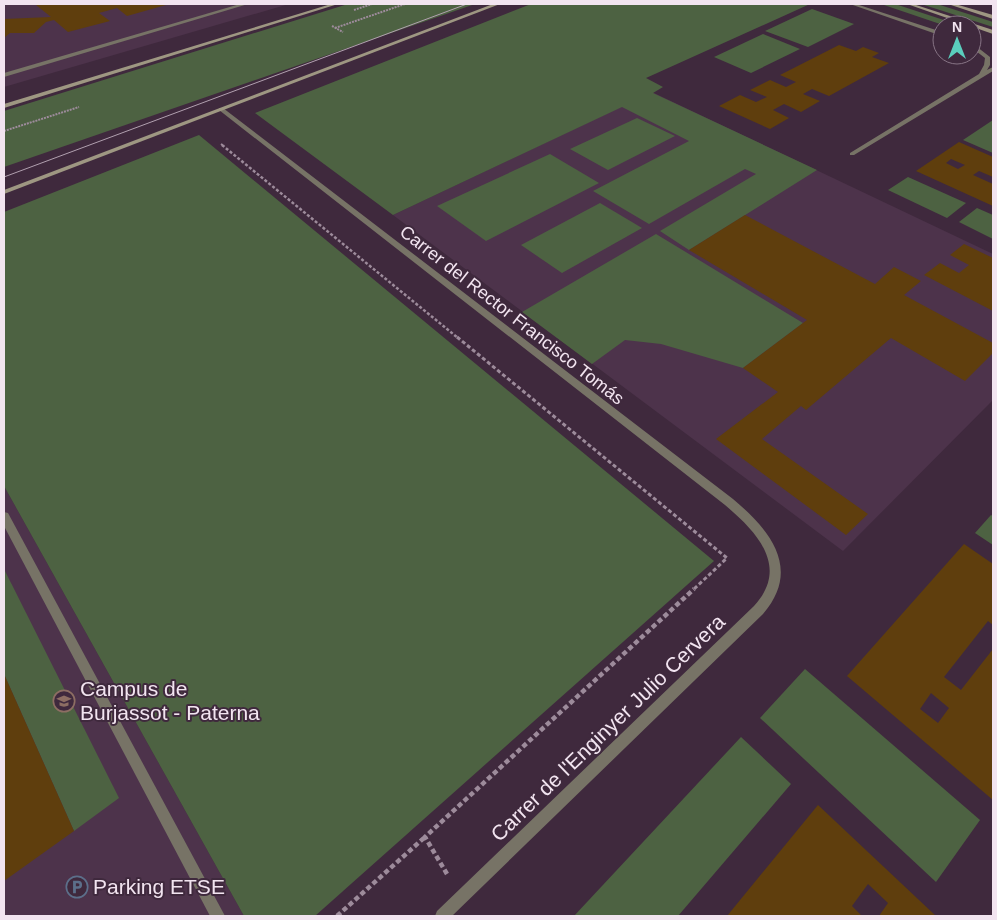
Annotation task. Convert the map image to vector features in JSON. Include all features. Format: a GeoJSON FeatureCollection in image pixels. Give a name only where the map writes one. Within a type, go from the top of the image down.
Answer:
{"type":"FeatureCollection","features":[{"type":"Feature","properties":{"kind":"street"},"geometry":{"type":"LineString","coordinates":[[4,75],[245,4]]}},
{"type":"Feature","properties":{"kind":"street"},"geometry":{"type":"LineString","coordinates":[[4,106],[335,4]]}},
{"type":"Feature","properties":{"kind":"street"},"geometry":{"type":"LineString","coordinates":[[4,192],[497,4]]}},
{"type":"Feature","properties":{"kind":"street"},"geometry":{"type":"LineString","coordinates":[[852,4],[932,31]]}},
{"type":"Feature","properties":{"kind":"street"},"geometry":{"type":"LineString","coordinates":[[909,4],[993,32]]}},
{"type":"Feature","properties":{"kind":"street"},"geometry":{"type":"LineString","coordinates":[[950,4],[993,17]]}},
{"type":"Feature","properties":{"kind":"street"},"geometry":{"type":"LineString","coordinates":[[981,75],[987,66],[988,58],[982,53]]}},
{"type":"Feature","properties":{"kind":"street"},"geometry":{"type":"LineString","coordinates":[[852,154],[981,75],[993,70]]}},
{"type":"Feature","properties":{"kind":"street","name":"Carrer del Rector Francisco Tomás"},"geometry":{"type":"LineString","coordinates":[[221,109],[729,502],[756,525],[767,540],[773,555]]}},
{"type":"Feature","properties":{"kind":"street"},"geometry":{"type":"LineString","coordinates":[[4,516],[218,916]]}},
{"type":"Feature","properties":{"kind":"street","name":"Carrer de l'Enginyer Julio Cervera"},"geometry":{"type":"LineString","coordinates":[[442,916],[748,622],[765,602],[773,587],[773,555]]}},
{"type":"Feature","properties":{"kind":"path"},"geometry":{"type":"LineString","coordinates":[[334,28],[405,4]]}},
{"type":"Feature","properties":{"kind":"path"},"geometry":{"type":"LineString","coordinates":[[221,144],[727,558],[337,916]]}},
{"type":"Feature","properties":{"kind":"path"},"geometry":{"type":"LineString","coordinates":[[425,837],[462,897]]}},
{"type":"Feature","properties":{"kind":"shaded area"},"geometry":{"type":"Polygon","coordinates":[[[4,4],[289,4],[4,87],[4,4]]]}},
{"type":"Feature","properties":{"kind":"shaded area"},"geometry":{"type":"Polygon","coordinates":[[[652,92],[993,254],[993,400],[843,551],[393,215],[652,92]]]}},
{"type":"Feature","properties":{"kind":"shaded area","name":"Campus de Burjassot - Paterna"},"geometry":{"type":"Polygon","coordinates":[[[4,486],[244,916],[4,916],[4,486]]]}},
{"type":"Feature","properties":{"kind":"green space"},"geometry":{"type":"Polygon","coordinates":[[[348,4],[475,4],[4,167],[4,111],[348,4]]]}},
{"type":"Feature","properties":{"kind":"green space"},"geometry":{"type":"Polygon","coordinates":[[[531,4],[810,4],[646,78],[663,87],[653,93],[817,170],[689,250],[660,231],[756,174],[745,169],[649,224],[593,191],[689,141],[622,107],[393,215],[255,113],[531,4]]]}},
{"type":"Feature","properties":{"kind":"green space"},"geometry":{"type":"Polygon","coordinates":[[[895,4],[932,16],[932,21],[884,5],[895,4]]]}},
{"type":"Feature","properties":{"kind":"green space"},"geometry":{"type":"Polygon","coordinates":[[[921,4],[937,4],[971,15],[955,15],[921,4]]]}},
{"type":"Feature","properties":{"kind":"green space"},"geometry":{"type":"Polygon","coordinates":[[[812,9],[854,24],[808,47],[765,31],[812,9]]]}},
{"type":"Feature","properties":{"kind":"green space"},"geometry":{"type":"Polygon","coordinates":[[[982,18],[993,22],[993,27],[982,23],[982,18]]]}},
{"type":"Feature","properties":{"kind":"green space"},"geometry":{"type":"Polygon","coordinates":[[[763,34],[800,49],[751,73],[714,57],[763,34]]]}},
{"type":"Feature","properties":{"kind":"green space"},"geometry":{"type":"Polygon","coordinates":[[[637,118],[675,136],[608,170],[570,149],[637,118]]]}},
{"type":"Feature","properties":{"kind":"green space"},"geometry":{"type":"Polygon","coordinates":[[[993,120],[993,153],[963,140],[993,120]]]}},
{"type":"Feature","properties":{"kind":"green space"},"geometry":{"type":"Polygon","coordinates":[[[199,135],[714,561],[315,916],[244,916],[4,486],[4,212],[199,135]]]}},
{"type":"Feature","properties":{"kind":"green space"},"geometry":{"type":"Polygon","coordinates":[[[550,154],[599,183],[486,241],[437,206],[550,154]]]}},
{"type":"Feature","properties":{"kind":"green space"},"geometry":{"type":"Polygon","coordinates":[[[908,177],[966,203],[947,218],[888,190],[908,177]]]}},
{"type":"Feature","properties":{"kind":"green space"},"geometry":{"type":"Polygon","coordinates":[[[600,203],[642,228],[562,273],[521,245],[600,203]]]}},
{"type":"Feature","properties":{"kind":"green space"},"geometry":{"type":"Polygon","coordinates":[[[977,208],[993,215],[993,239],[959,222],[977,208]]]}},
{"type":"Feature","properties":{"kind":"green space"},"geometry":{"type":"Polygon","coordinates":[[[656,234],[803,323],[743,368],[661,344],[625,340],[592,364],[522,312],[656,234]]]}},
{"type":"Feature","properties":{"kind":"green space"},"geometry":{"type":"Polygon","coordinates":[[[991,515],[993,516],[993,545],[975,533],[991,515]]]}},
{"type":"Feature","properties":{"kind":"green space"},"geometry":{"type":"Polygon","coordinates":[[[4,569],[119,798],[74,831],[4,674],[4,569]]]}},
{"type":"Feature","properties":{"kind":"green space"},"geometry":{"type":"Polygon","coordinates":[[[805,669],[980,820],[936,882],[760,718],[805,669]]]}},
{"type":"Feature","properties":{"kind":"green space"},"geometry":{"type":"Polygon","coordinates":[[[741,737],[791,784],[678,916],[574,916],[741,737]]]}},
{"type":"Feature","properties":{"kind":"building"},"geometry":{"type":"Polygon","coordinates":[[[36,5],[166,5],[127,16],[117,8],[99,13],[110,21],[68,32],[54,20],[46,22],[34,33],[10,33],[4,38],[4,19],[51,17],[36,5]]]}},
{"type":"Feature","properties":{"kind":"building"},"geometry":{"type":"Polygon","coordinates":[[[839,45],[856,51],[863,47],[879,53],[872,57],[889,63],[829,96],[812,89],[803,94],[820,101],[801,112],[784,104],[773,110],[789,118],[770,129],[719,106],[740,95],[756,102],[767,97],[750,90],[770,80],[786,87],[796,82],[780,75],[839,45]]]}},
{"type":"Feature","properties":{"kind":"building"},"geometry":{"type":"Polygon","coordinates":[[[959,142],[993,157],[993,177],[979,171],[973,175],[993,184],[993,206],[916,171],[959,142]],[[951,159],[946,163],[958,169],[965,165],[951,159]]]}},
{"type":"Feature","properties":{"kind":"building"},"geometry":{"type":"Polygon","coordinates":[[[745,215],[875,284],[894,267],[921,281],[904,295],[993,343],[993,353],[965,381],[891,338],[806,410],[801,406],[762,439],[868,514],[846,535],[716,439],[778,392],[743,368],[807,320],[689,250],[745,215]]]}},
{"type":"Feature","properties":{"kind":"building"},"geometry":{"type":"Polygon","coordinates":[[[964,244],[993,258],[993,311],[924,275],[940,263],[959,273],[969,265],[950,255],[964,244]]]}},
{"type":"Feature","properties":{"kind":"building"},"geometry":{"type":"Polygon","coordinates":[[[964,544],[993,564],[993,625],[988,621],[944,677],[961,690],[993,649],[993,800],[847,676],[964,544]],[[931,693],[920,709],[938,723],[949,708],[931,693]]]}},
{"type":"Feature","properties":{"kind":"building"},"geometry":{"type":"Polygon","coordinates":[[[4,674],[74,831],[4,881],[4,674]]]}},
{"type":"Feature","properties":{"kind":"building"},"geometry":{"type":"Polygon","coordinates":[[[818,805],[936,916],[879,916],[888,903],[868,884],[852,906],[862,916],[727,916],[818,805]]]}},
{"type":"Feature","properties":{"kind":"tram line"},"geometry":{"type":"LineString","coordinates":[[4,177],[467,4]]}},
{"type":"Feature","properties":{"kind":"place","name":"Campus de Burjassot - Paterna"},"geometry":{"type":"Point","coordinates":[64,701]}},
{"type":"Feature","properties":{"kind":"place","name":"Parking ETSE"},"geometry":{"type":"Point","coordinates":[77,887]}}]}
